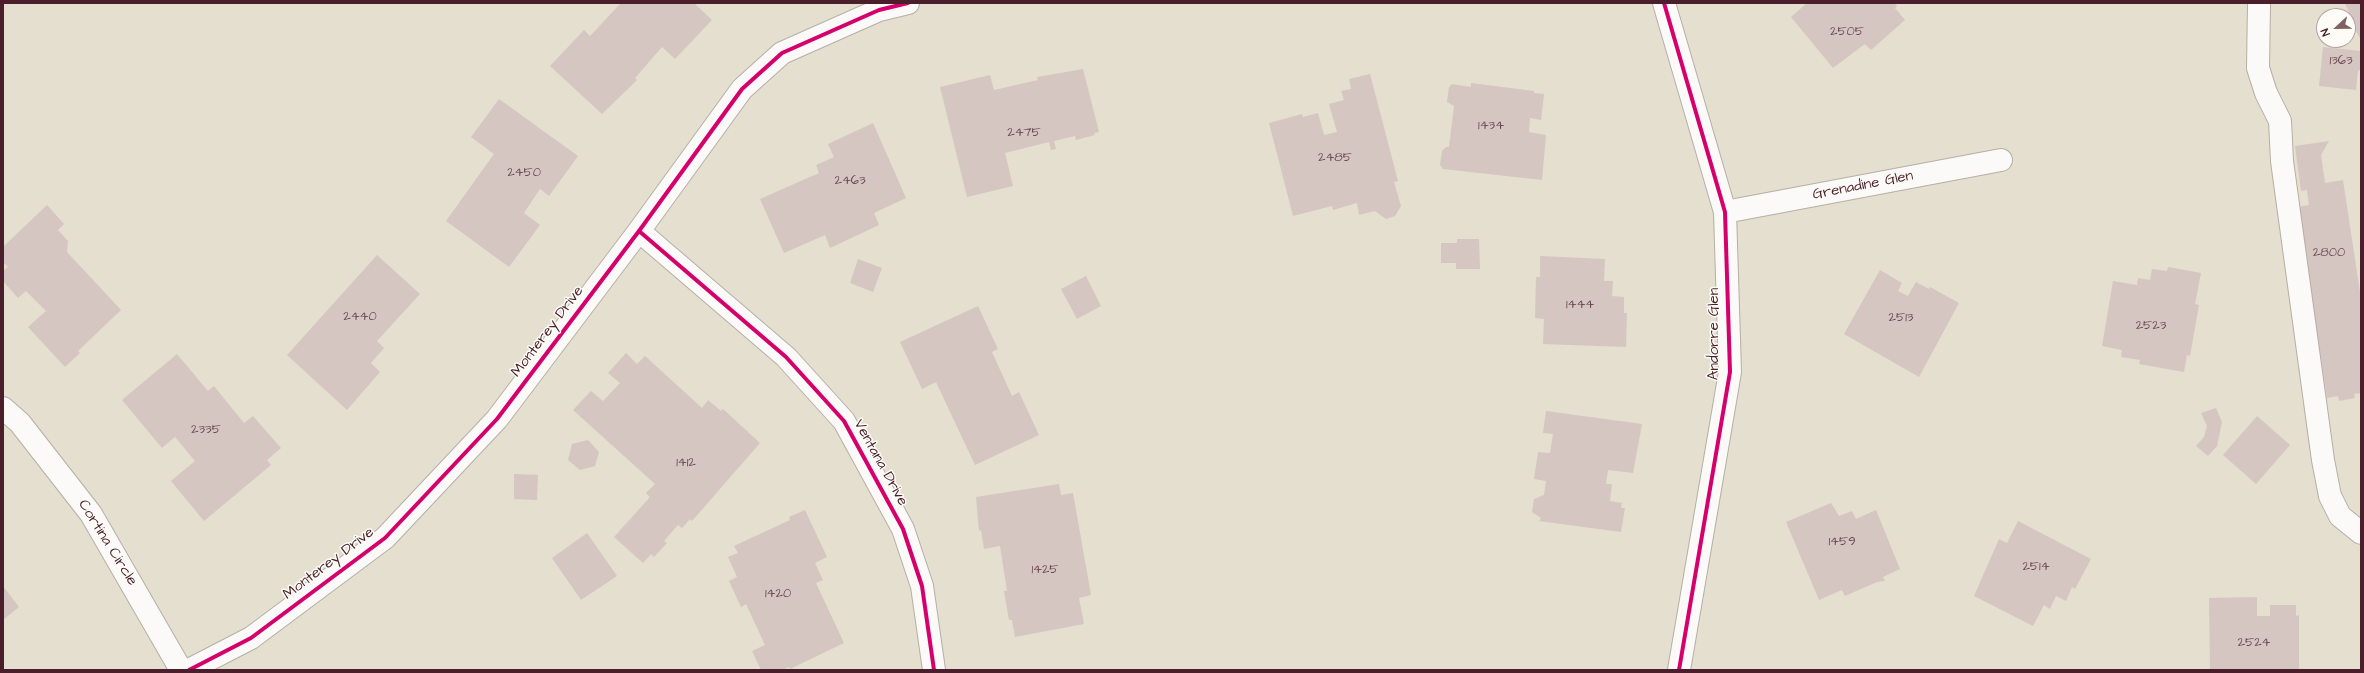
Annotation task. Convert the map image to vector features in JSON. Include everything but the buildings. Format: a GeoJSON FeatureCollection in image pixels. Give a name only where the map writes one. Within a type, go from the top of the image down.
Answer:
{"type":"FeatureCollection","features":[{"type":"Feature","properties":{"kind":"street","name":"Monterey Drive"},"geometry":{"type":"LineString","coordinates":[[189,670],[251,638],[385,538],[497,419],[639,231],[742,89],[782,53],[879,10],[908,3]]}},
{"type":"Feature","properties":{"kind":"street","name":"Andorre Glen"},"geometry":{"type":"LineString","coordinates":[[1664,3],[1725,212],[1730,372],[1679,670]]}},
{"type":"Feature","properties":{"kind":"street"},"geometry":{"type":"LineString","coordinates":[[2259,5],[2258,68],[2266,93],[2280,121],[2282,160],[2322,460],[2330,496],[2340,516],[2361,533]]}},
{"type":"Feature","properties":{"kind":"street","name":"Grenadine Glen"},"geometry":{"type":"LineString","coordinates":[[1725,212],[2001,160]]}},
{"type":"Feature","properties":{"kind":"street","name":"Ventana Drive"},"geometry":{"type":"LineString","coordinates":[[639,231],[786,356],[844,421],[903,529],[922,586],[934,670]]}},
{"type":"Feature","properties":{"kind":"street","name":"Cortina Circle"},"geometry":{"type":"LineString","coordinates":[[3,408],[20,423],[91,514],[182,670]]}},
{"type":"Feature","properties":{"kind":"cycle path"},"geometry":{"type":"LineString","coordinates":[[189,670],[251,638],[385,538],[497,419],[639,231],[742,89],[782,53],[879,10],[908,3]]}},
{"type":"Feature","properties":{"kind":"cycle path"},"geometry":{"type":"LineString","coordinates":[[1664,3],[1725,212],[1730,372],[1679,670]]}},
{"type":"Feature","properties":{"kind":"cycle path"},"geometry":{"type":"LineString","coordinates":[[639,231],[786,357],[844,421],[903,529],[922,586],[934,670]]}}]}
